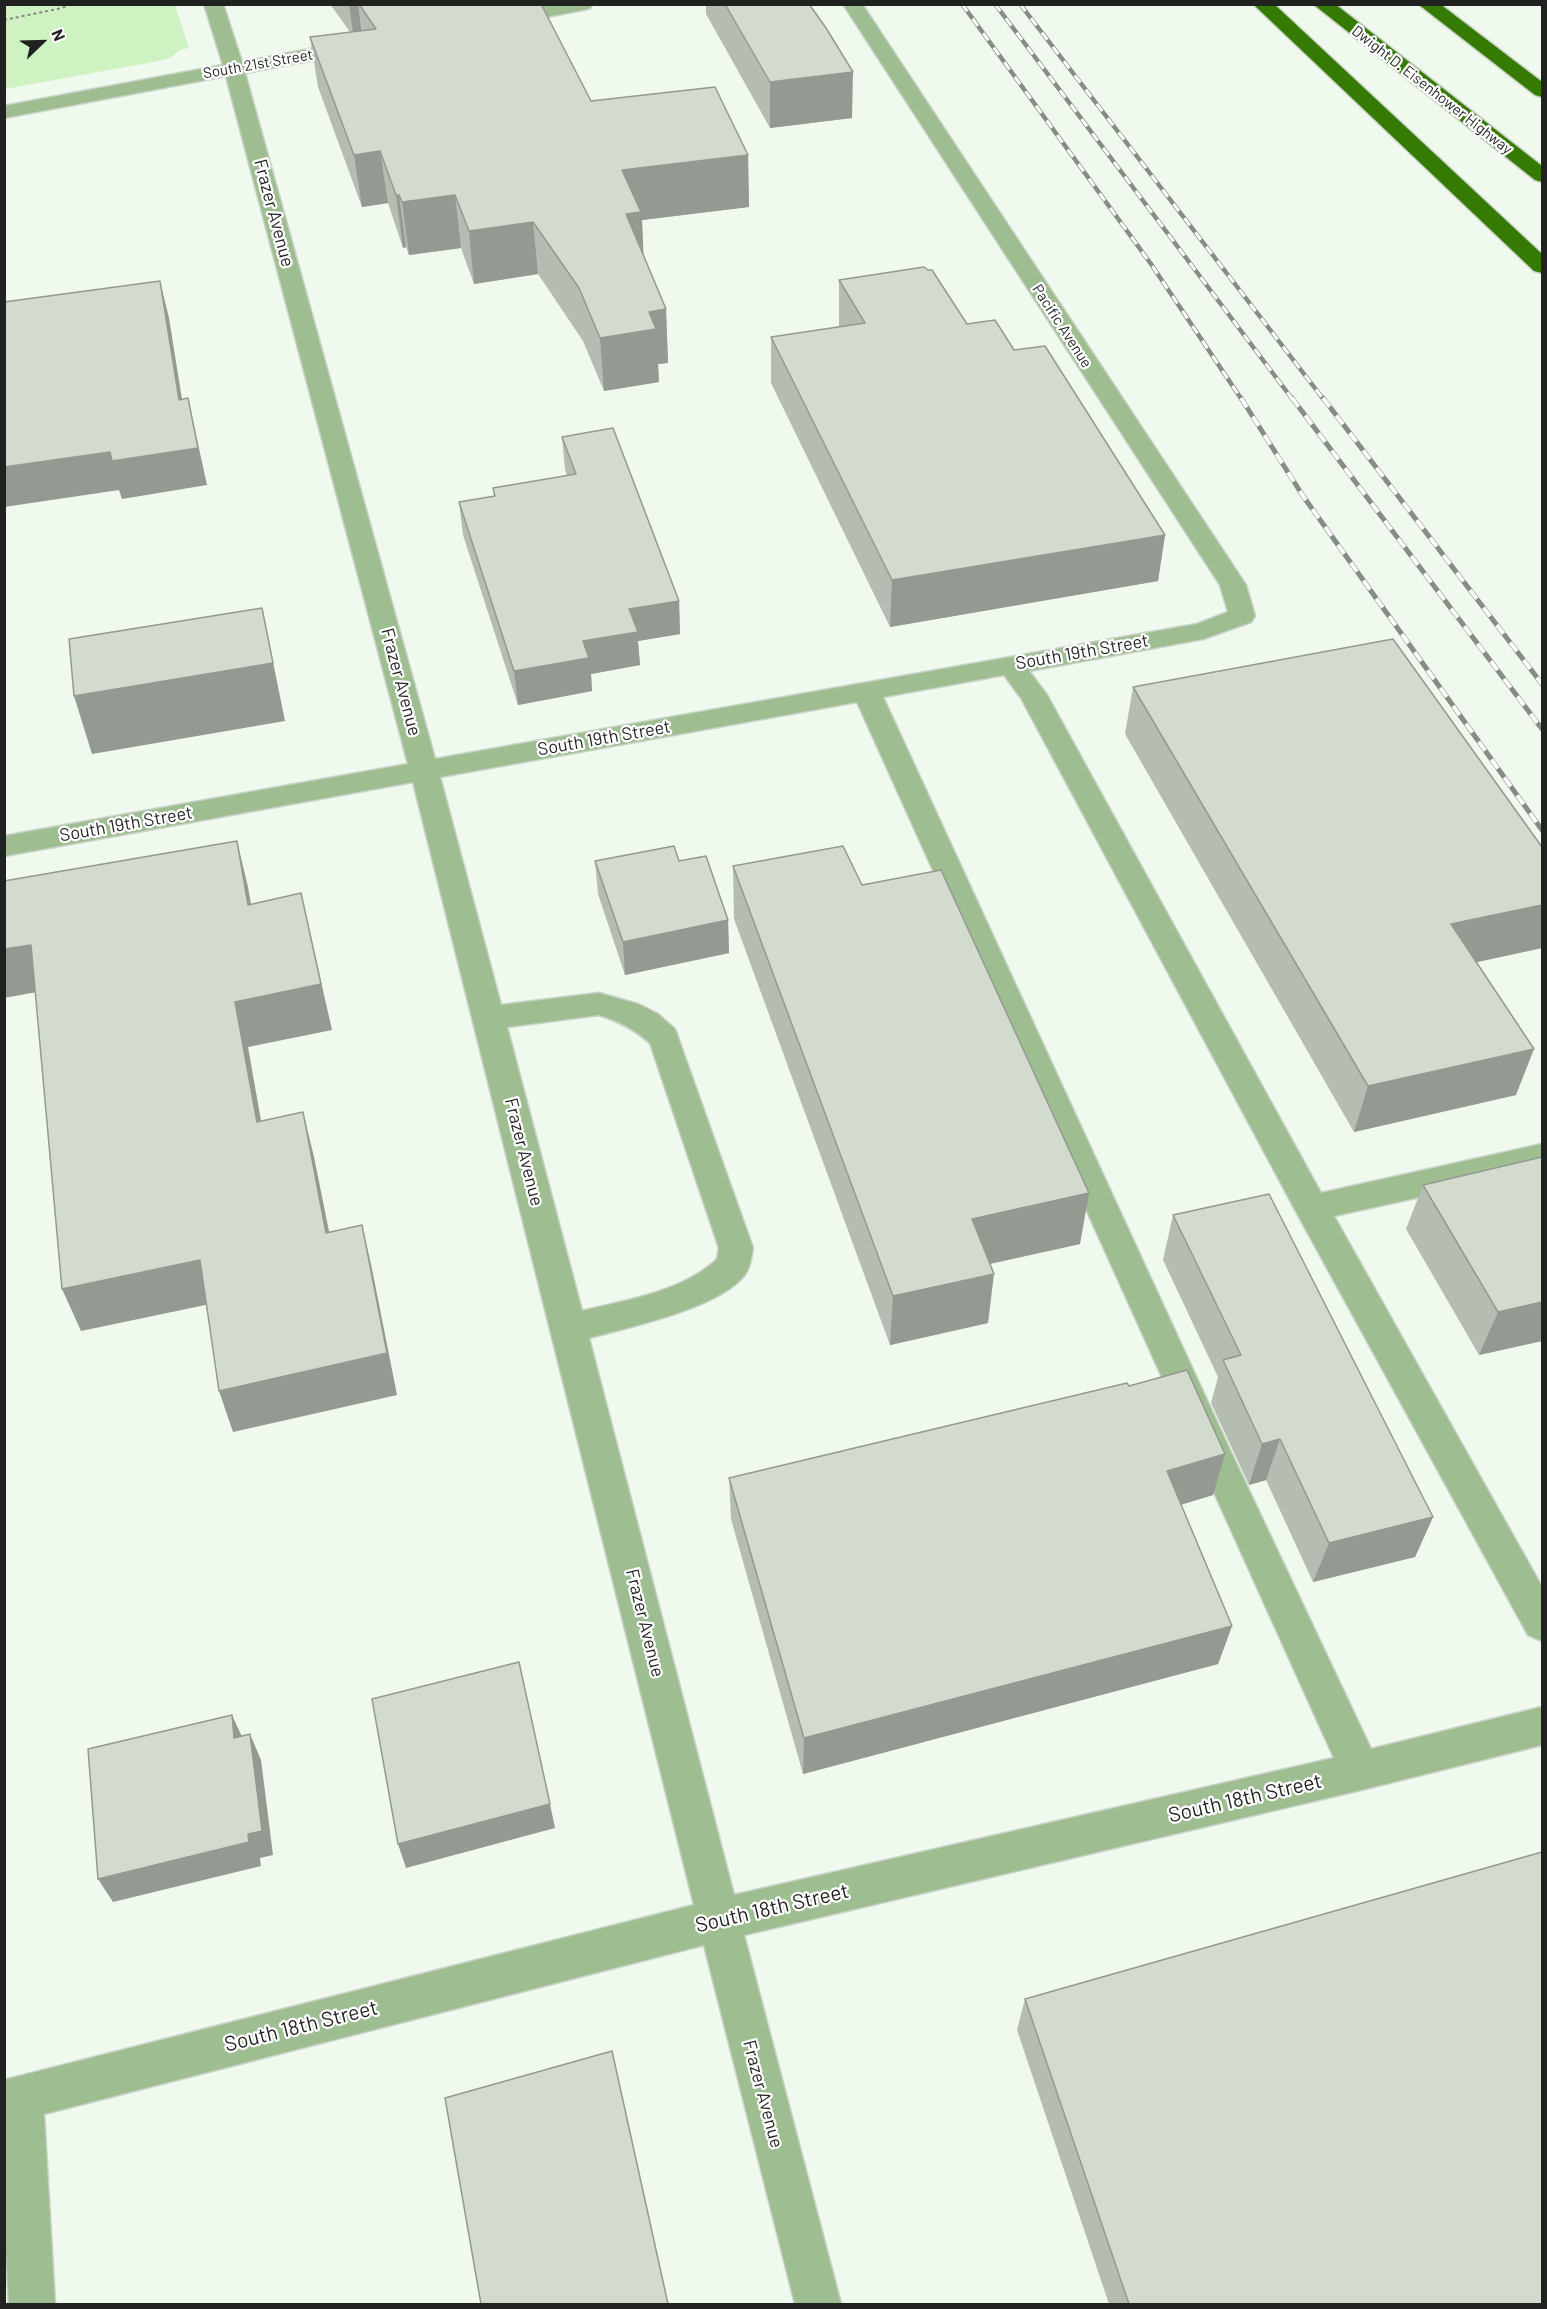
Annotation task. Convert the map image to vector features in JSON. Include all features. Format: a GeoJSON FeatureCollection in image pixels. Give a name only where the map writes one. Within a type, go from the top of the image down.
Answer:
{"type":"FeatureCollection","features":[{"type":"Feature","properties":{"kind":"highway"},"geometry":{"type":"LineString","coordinates":[[1262,4],[1542,266]]}},
{"type":"Feature","properties":{"kind":"highway","name":"Dwight D. Eisenhower Highway"},"geometry":{"type":"LineString","coordinates":[[1322,4],[1542,176]]}},
{"type":"Feature","properties":{"kind":"highway"},"geometry":{"type":"LineString","coordinates":[[1427,4],[1542,91]]}},
{"type":"Feature","properties":{"kind":"street","name":"Frazer Avenue"},"geometry":{"type":"LineString","coordinates":[[213,4],[234,68],[424,770],[641,1607],[718,1920],[818,2304]]}},
{"type":"Feature","properties":{"kind":"street"},"geometry":{"type":"LineString","coordinates":[[478,24],[583,4]]}},
{"type":"Feature","properties":{"kind":"street","name":"Pacific Avenue"},"geometry":{"type":"LineString","coordinates":[[852,4],[1233,585],[1242,616],[1203,631]]}},
{"type":"Feature","properties":{"kind":"street","name":"South 21st Street"},"geometry":{"type":"LineString","coordinates":[[4,112],[374,43]]}},
{"type":"Feature","properties":{"kind":"street","name":"South 19th Street"},"geometry":{"type":"LineString","coordinates":[[4,846],[1203,631]]}},
{"type":"Feature","properties":{"kind":"street"},"geometry":{"type":"LineString","coordinates":[[1010,665],[1033,695],[1311,1208],[1542,1623]]}},
{"type":"Feature","properties":{"kind":"street"},"geometry":{"type":"LineString","coordinates":[[866,691],[1361,1771]]}},
{"type":"Feature","properties":{"kind":"street"},"geometry":{"type":"LineString","coordinates":[[489,1018],[599,1004],[627,1012],[647,1022],[664,1037],[736,1248],[732,1266],[709,1284],[692,1292],[569,1329]]}},
{"type":"Feature","properties":{"kind":"street"},"geometry":{"type":"LineString","coordinates":[[1311,1208],[1542,1157]]}},
{"type":"Feature","properties":{"kind":"street","name":"South 18th Street"},"geometry":{"type":"LineString","coordinates":[[13,2100],[718,1920],[1361,1771],[1542,1726]]}},
{"type":"Feature","properties":{"kind":"street"},"geometry":{"type":"LineString","coordinates":[[13,2100],[32,2304]]}},
{"type":"Feature","properties":{"kind":"path"},"geometry":{"type":"LineString","coordinates":[[4,20],[62,8],[70,4]]}},
{"type":"Feature","properties":{"kind":"green space"},"geometry":{"type":"Polygon","coordinates":[[[5,4],[175,5],[189,48],[180,50],[170,58],[153,62],[5,89],[5,4]]]}},
{"type":"Feature","properties":{"kind":"building"},"geometry":{"type":"Polygon","coordinates":[[[359,4],[541,4],[591,101],[715,87],[748,155],[622,170],[641,212],[626,214],[666,309],[649,312],[656,329],[600,338],[579,288],[533,222],[469,231],[455,195],[402,202],[399,195],[396,195],[380,151],[354,155],[310,37],[376,29],[359,4]]]}},
{"type":"Feature","properties":{"kind":"building"},"geometry":{"type":"Polygon","coordinates":[[[725,4],[809,4],[853,72],[770,82],[725,4]]]}},
{"type":"Feature","properties":{"kind":"building"},"geometry":{"type":"Polygon","coordinates":[[[924,267],[932,270],[967,324],[995,320],[1014,350],[1045,346],[1165,535],[892,580],[771,337],[865,323],[839,280],[924,267]]]}},
{"type":"Feature","properties":{"kind":"building"},"geometry":{"type":"Polygon","coordinates":[[[160,281],[179,400],[188,398],[198,448],[112,461],[110,452],[4,467],[4,302],[160,281]]]}},
{"type":"Feature","properties":{"kind":"building"},"geometry":{"type":"Polygon","coordinates":[[[613,428],[679,601],[629,609],[638,632],[583,641],[589,658],[514,671],[459,502],[495,496],[493,488],[576,474],[562,437],[613,428]]]}},
{"type":"Feature","properties":{"kind":"building"},"geometry":{"type":"Polygon","coordinates":[[[262,608],[273,663],[74,696],[69,639],[262,608]]]}},
{"type":"Feature","properties":{"kind":"building"},"geometry":{"type":"Polygon","coordinates":[[[1393,639],[1542,847],[1542,905],[1451,924],[1534,1049],[1368,1086],[1133,687],[1393,639]]]}},
{"type":"Feature","properties":{"kind":"building"},"geometry":{"type":"Polygon","coordinates":[[[237,841],[248,905],[301,893],[321,984],[235,1002],[257,1122],[303,1112],[326,1233],[362,1225],[387,1353],[219,1391],[200,1260],[62,1289],[31,945],[4,949],[4,881],[237,841]]]}},
{"type":"Feature","properties":{"kind":"building"},"geometry":{"type":"Polygon","coordinates":[[[674,846],[679,861],[706,856],[728,920],[623,942],[595,861],[674,846]]]}},
{"type":"Feature","properties":{"kind":"building"},"geometry":{"type":"Polygon","coordinates":[[[843,846],[862,885],[941,870],[1089,1193],[972,1219],[994,1274],[893,1296],[733,866],[843,846]]]}},
{"type":"Feature","properties":{"kind":"building"},"geometry":{"type":"Polygon","coordinates":[[[1542,1157],[1542,1302],[1498,1312],[1423,1185],[1542,1157]]]}},
{"type":"Feature","properties":{"kind":"building"},"geometry":{"type":"Polygon","coordinates":[[[1269,1194],[1433,1517],[1329,1543],[1280,1439],[1262,1444],[1223,1360],[1241,1355],[1173,1215],[1269,1194]]]}},
{"type":"Feature","properties":{"kind":"building"},"geometry":{"type":"Polygon","coordinates":[[[1187,1370],[1225,1454],[1167,1471],[1232,1626],[804,1738],[729,1478],[1127,1383],[1129,1386],[1187,1370]]]}},
{"type":"Feature","properties":{"kind":"building"},"geometry":{"type":"Polygon","coordinates":[[[519,1662],[550,1804],[398,1844],[372,1699],[519,1662]]]}},
{"type":"Feature","properties":{"kind":"building"},"geometry":{"type":"Polygon","coordinates":[[[232,1715],[234,1738],[250,1734],[262,1831],[248,1834],[249,1842],[98,1879],[88,1749],[232,1715]]]}},
{"type":"Feature","properties":{"kind":"building"},"geometry":{"type":"Polygon","coordinates":[[[1542,1852],[1542,2304],[1129,2304],[1025,1999],[1542,1852]]]}},
{"type":"Feature","properties":{"kind":"building"},"geometry":{"type":"Polygon","coordinates":[[[612,2051],[668,2304],[481,2304],[445,2098],[612,2051]]]}},
{"type":"Feature","properties":{"kind":"railway"},"geometry":{"type":"LineString","coordinates":[[962,4],[1151,264],[1242,400]]}},
{"type":"Feature","properties":{"kind":"railway"},"geometry":{"type":"LineString","coordinates":[[995,4],[1293,400]]}},
{"type":"Feature","properties":{"kind":"railway"},"geometry":{"type":"LineString","coordinates":[[1020,4],[1324,400]]}},
{"type":"Feature","properties":{"kind":"railway"},"geometry":{"type":"LineString","coordinates":[[1241,398],[1303,496],[1542,830]]}},
{"type":"Feature","properties":{"kind":"railway"},"geometry":{"type":"LineString","coordinates":[[1292,398],[1542,729]]}},
{"type":"Feature","properties":{"kind":"railway"},"geometry":{"type":"LineString","coordinates":[[1323,398],[1542,684]]}}]}
